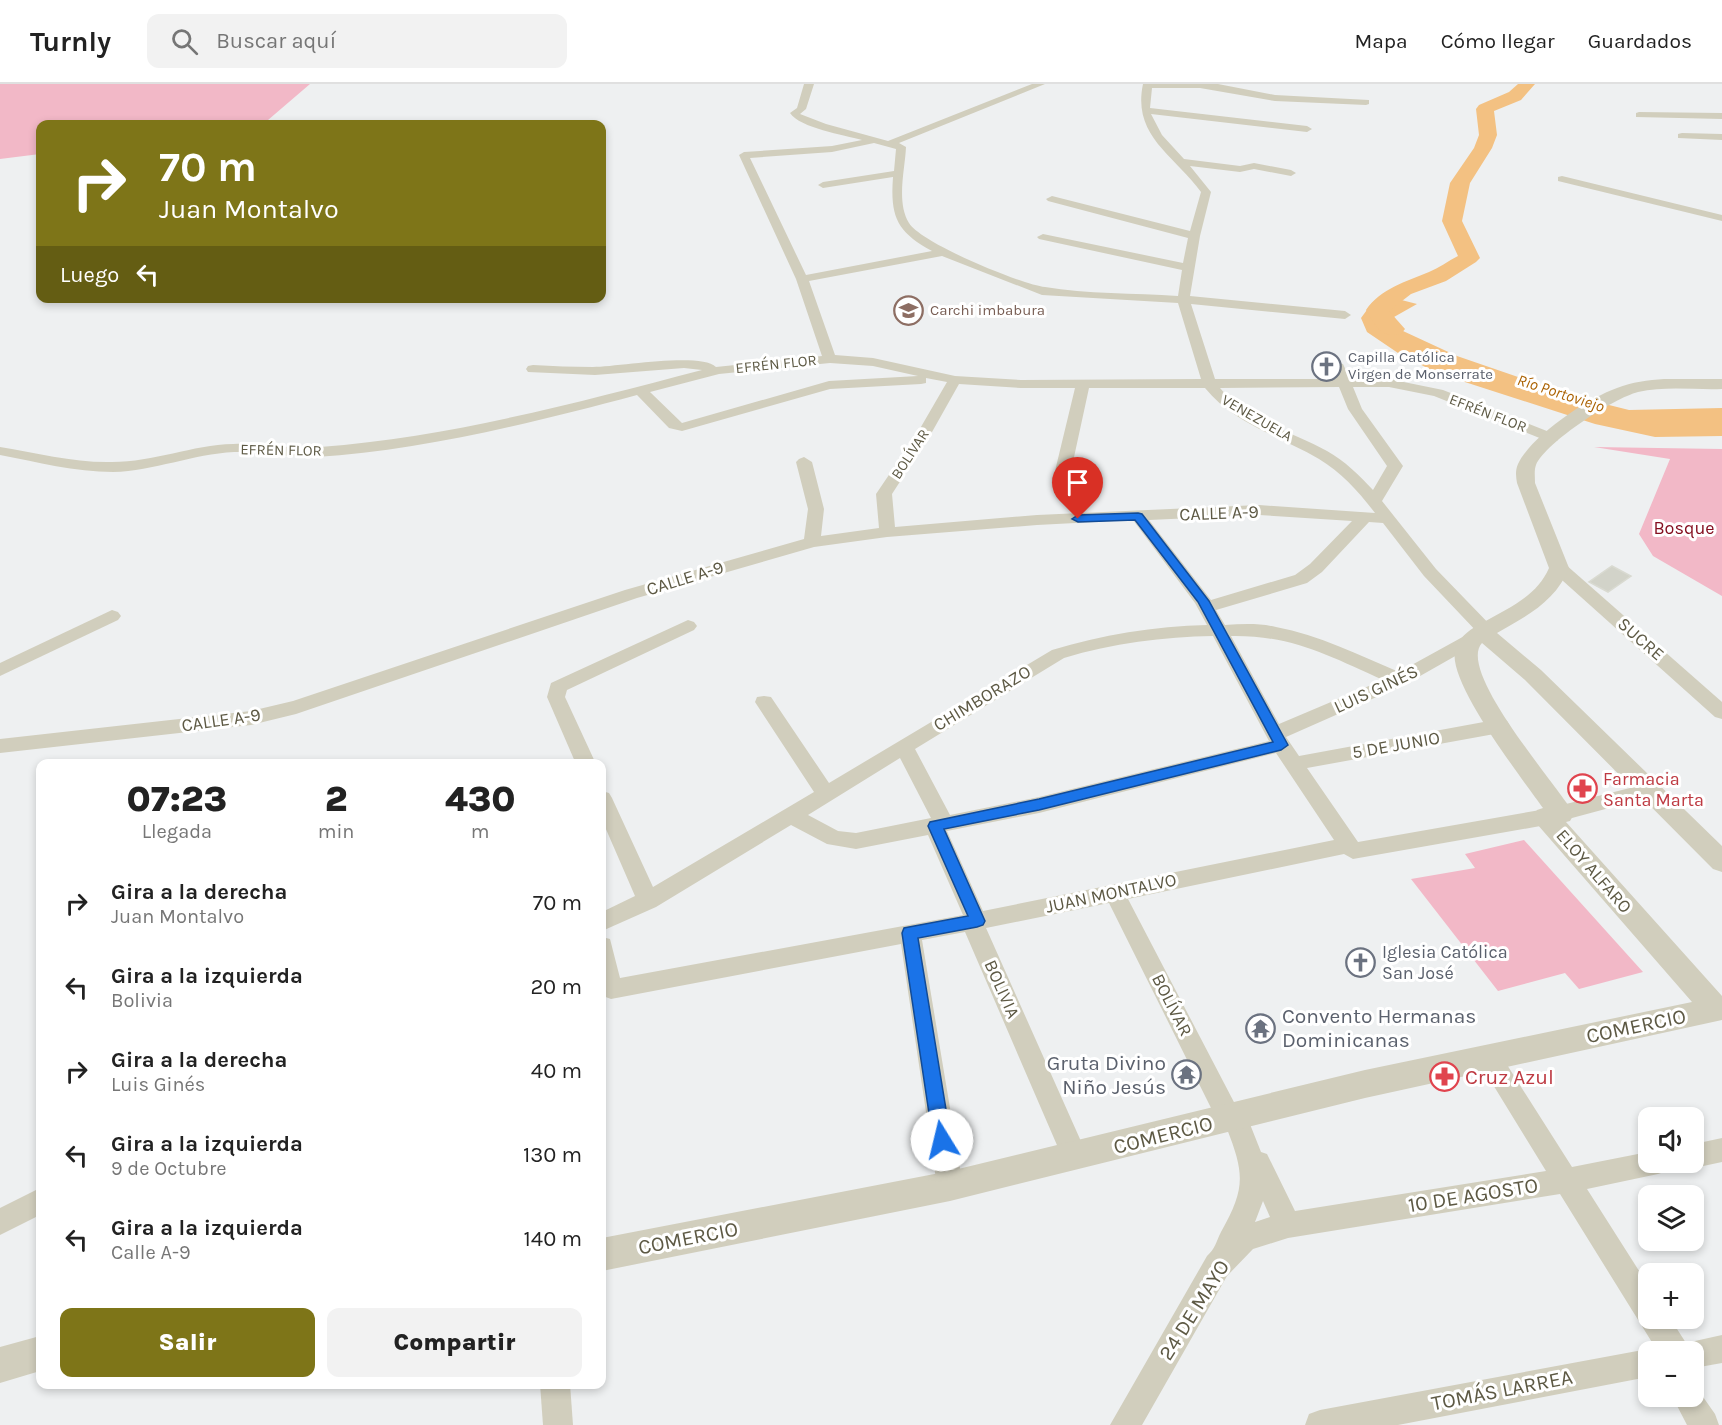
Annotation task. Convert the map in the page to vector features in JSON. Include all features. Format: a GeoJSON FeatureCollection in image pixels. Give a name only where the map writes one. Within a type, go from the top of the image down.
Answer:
{"type":"FeatureCollection","features":[{"type":"Feature","properties":{"kind":"street"},"geometry":{"type":"LineString","coordinates":[[809,84],[801,109],[795,113],[797,116],[822,126],[891,142],[901,147],[898,203],[905,227],[943,252],[1018,284],[1042,291],[1183,300],[1345,315]]}},
{"type":"Feature","properties":{"kind":"street"},"geometry":{"type":"LineString","coordinates":[[891,142],[1040,84]]}},
{"type":"Feature","properties":{"kind":"street"},"geometry":{"type":"LineString","coordinates":[[1148,84],[1203,86],[1228,84]]}},
{"type":"Feature","properties":{"kind":"street","name":"VENEZUELA"},"geometry":{"type":"LineString","coordinates":[[1148,84],[1145,115],[1159,136],[1196,176],[1206,192],[1194,236],[1183,300],[1213,391],[1228,404],[1337,464],[1374,501],[1482,634],[1533,675],[1722,862]]}},
{"type":"Feature","properties":{"kind":"street"},"geometry":{"type":"LineString","coordinates":[[1203,86],[1275,98],[1366,102]]}},
{"type":"Feature","properties":{"kind":"street"},"geometry":{"type":"LineString","coordinates":[[1147,111],[1308,129]]}},
{"type":"Feature","properties":{"kind":"street"},"geometry":{"type":"LineString","coordinates":[[1639,116],[1722,116]]}},
{"type":"Feature","properties":{"kind":"street"},"geometry":{"type":"LineString","coordinates":[[1682,136],[1722,137]]}},
{"type":"Feature","properties":{"kind":"street"},"geometry":{"type":"LineString","coordinates":[[830,359],[802,279],[744,155],[832,149],[878,140]]}},
{"type":"Feature","properties":{"kind":"street"},"geometry":{"type":"LineString","coordinates":[[1182,162],[1239,169],[1254,166],[1291,173]]}},
{"type":"Feature","properties":{"kind":"street"},"geometry":{"type":"LineString","coordinates":[[823,185],[900,174]]}},
{"type":"Feature","properties":{"kind":"street"},"geometry":{"type":"LineString","coordinates":[[1562,179],[1722,218]]}},
{"type":"Feature","properties":{"kind":"street"},"geometry":{"type":"LineString","coordinates":[[1052,199],[1194,236]]}},
{"type":"Feature","properties":{"kind":"street"},"geometry":{"type":"LineString","coordinates":[[1043,237],[1188,268]]}},
{"type":"Feature","properties":{"kind":"street"},"geometry":{"type":"LineString","coordinates":[[802,279],[943,252]]}},
{"type":"Feature","properties":{"kind":"street","name":"EFRÉN FLOR"},"geometry":{"type":"LineString","coordinates":[[0,451],[81,465],[113,467],[152,463],[200,452],[232,448],[288,453],[402,443],[557,412],[719,370],[830,359],[873,362],[955,380],[1083,385],[1389,383],[1421,388],[1555,435]]}},
{"type":"Feature","properties":{"kind":"street"},"geometry":{"type":"LineString","coordinates":[[533,369],[595,371],[684,364],[719,370]]}},
{"type":"Feature","properties":{"kind":"street"},"geometry":{"type":"LineString","coordinates":[[1338,367],[1355,409],[1395,466],[1374,501]]}},
{"type":"Feature","properties":{"kind":"street"},"geometry":{"type":"LineString","coordinates":[[641,391],[674,424],[682,427],[829,385],[870,381],[955,380]]}},
{"type":"Feature","properties":{"kind":"street","name":"BOLÍVAR"},"geometry":{"type":"LineString","coordinates":[[887,532],[884,494],[925,432],[955,380]]}},
{"type":"Feature","properties":{"kind":"street"},"geometry":{"type":"LineString","coordinates":[[1482,634],[1523,610],[1544,593],[1555,580],[1559,567],[1527,492],[1524,473],[1531,458],[1555,435],[1611,397],[1629,388],[1722,384]]}},
{"type":"Feature","properties":{"kind":"street"},"geometry":{"type":"LineString","coordinates":[[1063,471],[1083,385]]}},
{"type":"Feature","properties":{"kind":"street"},"geometry":{"type":"LineString","coordinates":[[804,462],[816,509],[812,542]]}},
{"type":"Feature","properties":{"kind":"street","name":"CALLE A-9"},"geometry":{"type":"LineString","coordinates":[[0,746],[251,718],[296,707],[631,594],[812,542],[887,532],[1037,520],[1259,510],[1330,516],[1360,523],[1388,519]]}},
{"type":"Feature","properties":{"kind":"street"},"geometry":{"type":"LineString","coordinates":[[1138,516],[1205,604],[1278,740],[1351,848]]}},
{"type":"Feature","properties":{"kind":"street"},"geometry":{"type":"LineString","coordinates":[[1176,631],[1191,624],[1205,604],[1301,579],[1316,568],[1360,523]]}},
{"type":"Feature","properties":{"kind":"street","name":"SUCRE"},"geometry":{"type":"LineString","coordinates":[[1559,567],[1722,712]]}},
{"type":"Feature","properties":{"kind":"street"},"geometry":{"type":"LineString","coordinates":[[0,670],[112,616]]}},
{"type":"Feature","properties":{"kind":"street"},"geometry":{"type":"LineString","coordinates":[[584,759],[556,697],[558,687],[688,626]]}},
{"type":"Feature","properties":{"kind":"street","name":"CHIMBORAZO"},"geometry":{"type":"LineString","coordinates":[[606,920],[648,901],[1058,654],[1084,646],[1176,631],[1255,630],[1297,638],[1338,652],[1400,680]]}},
{"type":"Feature","properties":{"kind":"street","name":"LUIS GINÉS"},"geometry":{"type":"LineString","coordinates":[[792,816],[834,838],[848,842],[1050,802],[1278,740],[1400,680],[1482,634]]}},
{"type":"Feature","properties":{"kind":"street","name":"ELOY ALFARO"},"geometry":{"type":"LineString","coordinates":[[1482,634],[1466,653],[1467,668],[1554,815],[1719,1008]]}},
{"type":"Feature","properties":{"kind":"street"},"geometry":{"type":"LineString","coordinates":[[764,702],[826,794]]}},
{"type":"Feature","properties":{"kind":"street","name":"5 DE JUNIO"},"geometry":{"type":"LineString","coordinates":[[1293,764],[1500,726]]}},
{"type":"Feature","properties":{"kind":"street","name":"BOLIVIA"},"geometry":{"type":"LineString","coordinates":[[904,746],[939,824],[975,921],[1075,1157]]}},
{"type":"Feature","properties":{"kind":"street","name":"JUAN MONTALVO"},"geometry":{"type":"LineString","coordinates":[[606,968],[610,989],[1351,848],[1554,815],[1650,790]]}},
{"type":"Feature","properties":{"kind":"street"},"geometry":{"type":"LineString","coordinates":[[606,807],[648,901]]}},
{"type":"Feature","properties":{"kind":"street","name":"BOLÍVAR"},"geometry":{"type":"LineString","coordinates":[[1114,892],[1288,1225]]}},
{"type":"Feature","properties":{"kind":"street"},"geometry":{"type":"LineString","coordinates":[[909,933],[950,1186]]}},
{"type":"Feature","properties":{"kind":"street","name":"COMERCIO"},"geometry":{"type":"LineString","coordinates":[[606,1254],[950,1186],[1488,1057],[1719,1008]]}},
{"type":"Feature","properties":{"kind":"street"},"geometry":{"type":"LineString","coordinates":[[1488,1057],[1638,1293]]}},
{"type":"Feature","properties":{"kind":"street"},"geometry":{"type":"LineString","coordinates":[[1217,1266],[1247,1210],[1256,1182],[1252,1158],[1232,1117]]}},
{"type":"Feature","properties":{"kind":"street"},"geometry":{"type":"LineString","coordinates":[[1704,1154],[1722,1150]]}},
{"type":"Feature","properties":{"kind":"street","name":"10 DE AGOSTO"},"geometry":{"type":"LineString","coordinates":[[1288,1225],[1568,1180],[1638,1166]]}},
{"type":"Feature","properties":{"kind":"street"},"geometry":{"type":"LineString","coordinates":[[0,1222],[36,1203]]}},
{"type":"Feature","properties":{"kind":"street","name":"24 DE MAYO"},"geometry":{"type":"LineString","coordinates":[[1133,1422],[1217,1266],[1245,1238],[1288,1225]]}},
{"type":"Feature","properties":{"kind":"street"},"geometry":{"type":"LineString","coordinates":[[1704,1352],[1722,1349]]}},
{"type":"Feature","properties":{"kind":"street"},"geometry":{"type":"LineString","coordinates":[[0,1365],[36,1355]]}},
{"type":"Feature","properties":{"kind":"street","name":"TOMÁS LARREA"},"geometry":{"type":"LineString","coordinates":[[1320,1425],[1638,1365]]}},
{"type":"Feature","properties":{"kind":"street"},"geometry":{"type":"LineString","coordinates":[[555,1389],[558,1425]]}},
{"type":"Feature","properties":{"kind":"street"},"geometry":{"type":"LineString","coordinates":[[1693,1407],[1704,1425]]}},
{"type":"Feature","properties":{"kind":"green space"},"geometry":{"type":"Polygon","coordinates":[[[0,84],[310,84],[268,120],[36,120],[36,154],[0,159],[0,84]]]}},
{"type":"Feature","properties":{"kind":"green space","name":"Bosque"},"geometry":{"type":"Polygon","coordinates":[[[1594,447],[1722,449],[1722,596],[1653,556],[1639,534],[1670,459],[1594,447]]]}},
{"type":"Feature","properties":{"kind":"green space"},"geometry":{"type":"Polygon","coordinates":[[[1524,840],[1643,972],[1579,989],[1565,973],[1498,991],[1411,879],[1475,868],[1465,854],[1524,840]]]}},
{"type":"Feature","properties":{"kind":"water"},"geometry":{"type":"Polygon","coordinates":[[[1382,295],[1417,304],[1394,317],[1403,331],[1457,356],[1573,396],[1629,410],[1722,408],[1722,436],[1655,437],[1595,424],[1437,373],[1398,353],[1367,332],[1361,318],[1372,303],[1382,295]]]}},
{"type":"Feature","properties":{"kind":"building"},"geometry":{"type":"Polygon","coordinates":[[[1612,566],[1631,576],[1608,592],[1589,582],[1612,566]]]}},
{"type":"Feature","properties":{"kind":"waterway","name":"Río Portoviejo"},"geometry":{"type":"LineString","coordinates":[[1393,329],[1387,326],[1377,310],[1403,289],[1438,276],[1469,258],[1452,221],[1460,183],[1483,148],[1488,135],[1485,109],[1515,96],[1527,84]]}},
{"type":"Feature","properties":{"kind":"place","name":"Carchi imbabura"},"geometry":{"type":"Point","coordinates":[909,310]}},
{"type":"Feature","properties":{"kind":"place","name":"Capilla Católica Virgen de Monserrate"},"geometry":{"type":"Point","coordinates":[1327,366]}},
{"type":"Feature","properties":{"kind":"place","name":"Farmacia Santa Marta"},"geometry":{"type":"Point","coordinates":[1582,789]}},
{"type":"Feature","properties":{"kind":"place","name":"Iglesia Católica San José"},"geometry":{"type":"Point","coordinates":[1361,962]}},
{"type":"Feature","properties":{"kind":"place","name":"Convento Hermanas Dominicanas"},"geometry":{"type":"Point","coordinates":[1261,1028]}},
{"type":"Feature","properties":{"kind":"place","name":"Gruta Divino Niño Jesús"},"geometry":{"type":"Point","coordinates":[1187,1075]}},
{"type":"Feature","properties":{"kind":"place","name":"Cruz Azul"},"geometry":{"type":"Point","coordinates":[1444,1077]}},
{"type":"Feature","properties":{"kind":"route"},"geometry":{"type":"LineString","coordinates":[[942,1140],[909,933],[977,921],[935,826],[1039,805],[1281,745],[1203,601],[1138,516],[1078,519]]}}]}
